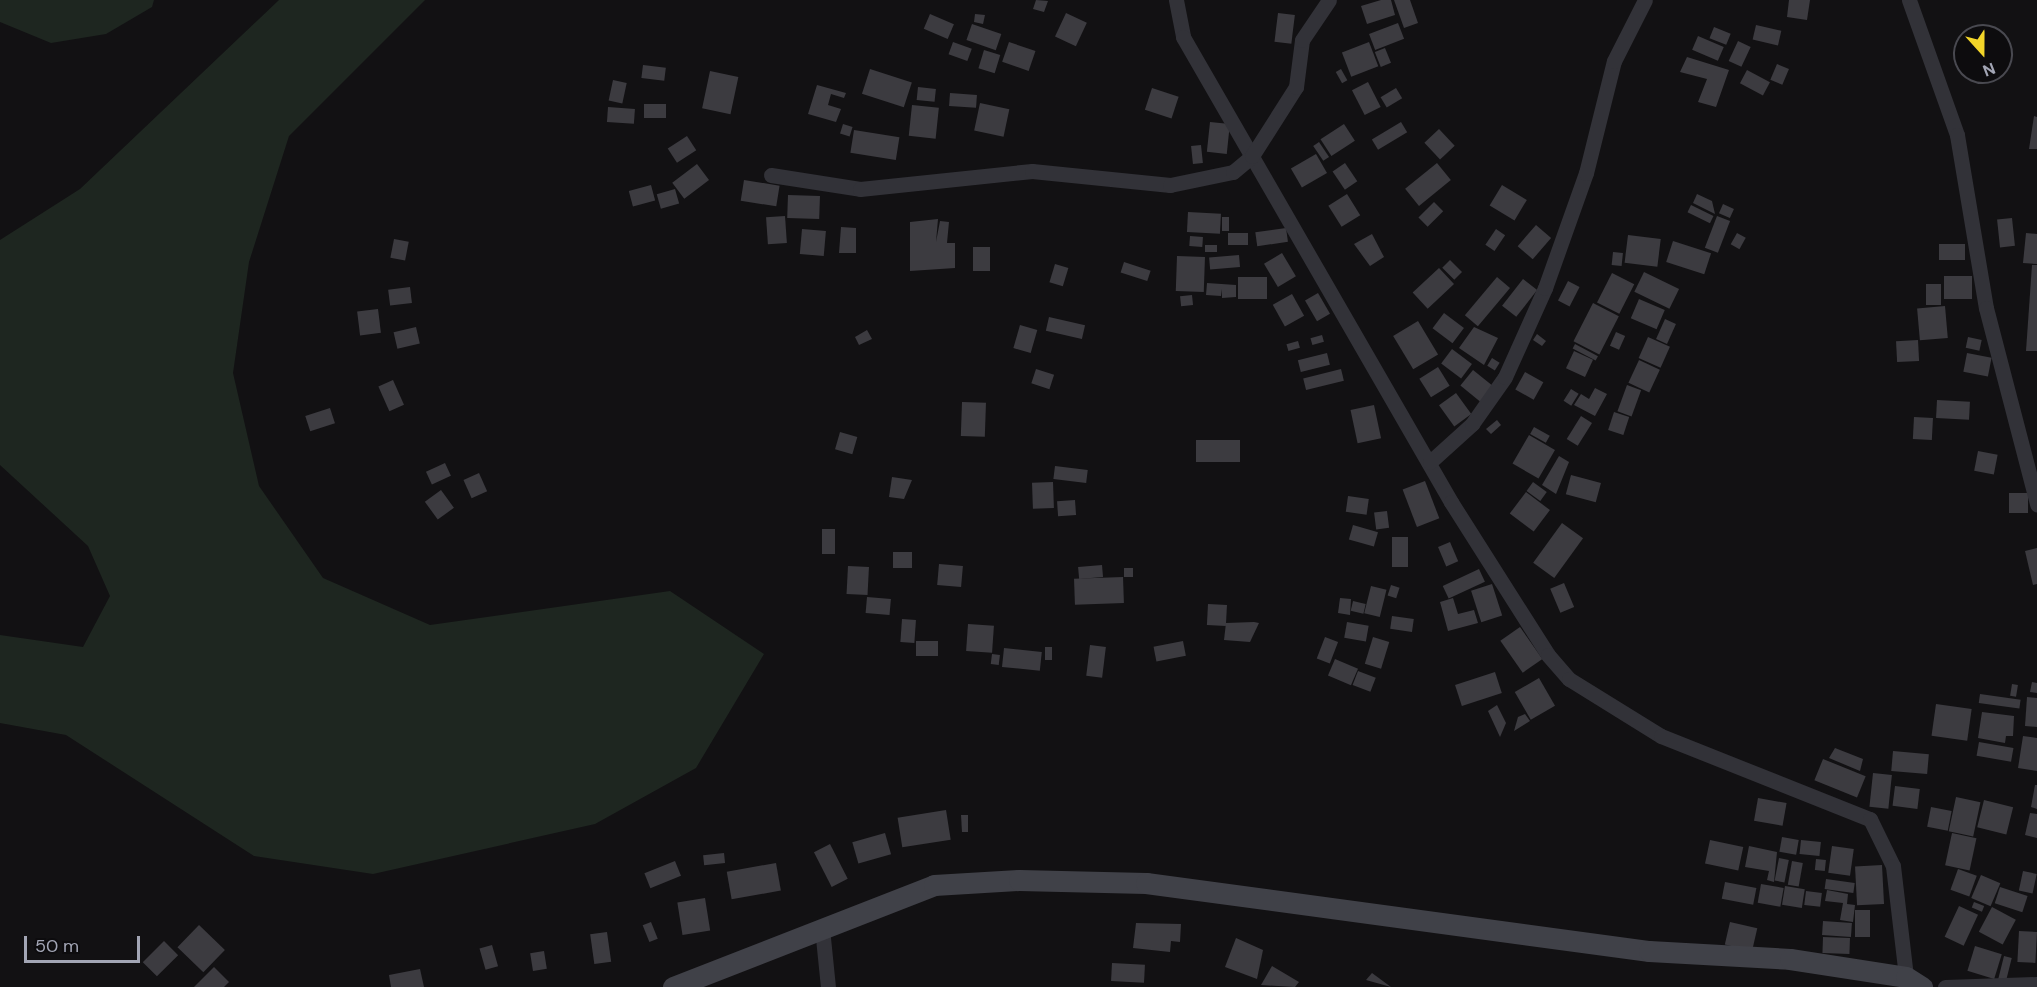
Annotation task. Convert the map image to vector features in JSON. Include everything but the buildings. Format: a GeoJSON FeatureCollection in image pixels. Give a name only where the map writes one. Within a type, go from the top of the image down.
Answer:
{"type":"FeatureCollection","features":[{"type":"Feature","properties":{"kind":"street"},"geometry":{"type":"LineString","coordinates":[[673,987],[934,885],[1019,880],[1146,884],[1649,951],[1790,959],[1914,982],[1893,866],[1870,819],[1695,753],[1631,721],[1569,679],[1526,625],[1183,37],[1176,0]]}},
{"type":"Feature","properties":{"kind":"street"},"geometry":{"type":"LineString","coordinates":[[771,175],[860,189],[1032,171],[1170,185],[1233,172],[1252,156],[1296,87],[1302,40],[1329,0]]}},
{"type":"Feature","properties":{"kind":"street"},"geometry":{"type":"LineString","coordinates":[[1430,462],[1472,424],[1505,376],[1545,288],[1586,173],[1614,61],[1644,0]]}},
{"type":"Feature","properties":{"kind":"street"},"geometry":{"type":"LineString","coordinates":[[1909,0],[1957,135],[1986,308],[2037,504]]}},
{"type":"Feature","properties":{"kind":"street"},"geometry":{"type":"LineString","coordinates":[[822,928],[828,987]]}},
{"type":"Feature","properties":{"kind":"street"},"geometry":{"type":"LineString","coordinates":[[1945,987],[2037,984]]}},
{"type":"Feature","properties":{"kind":"shaded area"},"geometry":{"type":"Polygon","coordinates":[[[0,0],[154,0],[152,7],[106,34],[51,43],[0,22],[0,0]]]}},
{"type":"Feature","properties":{"kind":"shaded area"},"geometry":{"type":"Polygon","coordinates":[[[279,0],[425,0],[289,136],[249,262],[233,373],[259,486],[323,578],[430,625],[670,591],[764,654],[696,768],[595,824],[373,874],[254,856],[66,735],[0,723],[0,635],[83,647],[110,596],[88,546],[0,465],[0,240],[80,189],[279,0]]]}}]}
